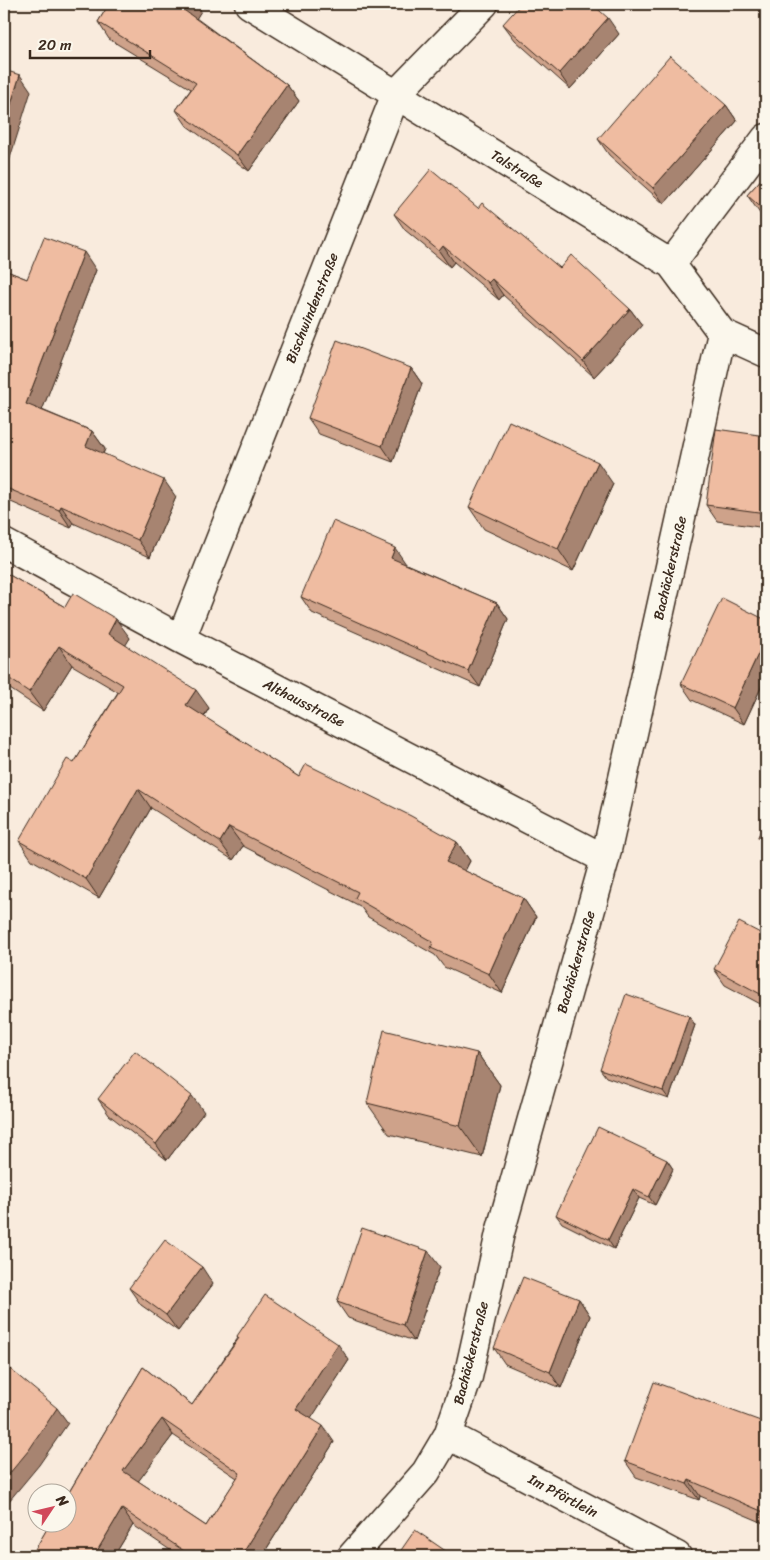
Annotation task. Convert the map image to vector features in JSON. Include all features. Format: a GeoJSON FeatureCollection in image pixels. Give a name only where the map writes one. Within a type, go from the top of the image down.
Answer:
{"type":"FeatureCollection","features":[{"type":"Feature","properties":{"kind":"street","name":"Talstraße"},"geometry":{"type":"LineString","coordinates":[[249,4],[671,264],[722,333],[766,353]]}},
{"type":"Feature","properties":{"kind":"street","name":"Bischwindenstraße"},"geometry":{"type":"LineString","coordinates":[[181,639],[396,94],[484,4]]}},
{"type":"Feature","properties":{"kind":"street"},"geometry":{"type":"LineString","coordinates":[[671,264],[766,138]]}},
{"type":"Feature","properties":{"kind":"street","name":"Bachäckerstraße"},"geometry":{"type":"LineString","coordinates":[[352,1556],[426,1472],[448,1435],[468,1377],[500,1233],[605,860],[722,333]]}},
{"type":"Feature","properties":{"kind":"street","name":"Althausstraße"},"geometry":{"type":"LineString","coordinates":[[4,543],[181,639],[605,860]]}},
{"type":"Feature","properties":{"kind":"street","name":"Im Pförtlein"},"geometry":{"type":"LineString","coordinates":[[448,1435],[677,1556]]}},
{"type":"Feature","properties":{"kind":"building"},"geometry":{"type":"Polygon","coordinates":[[[109,4],[184,4],[181,8],[287,85],[237,155],[176,110],[196,83],[98,22],[109,4]]]}},
{"type":"Feature","properties":{"kind":"building"},"geometry":{"type":"Polygon","coordinates":[[[521,4],[592,4],[608,18],[559,73],[503,24],[521,4]]]}},
{"type":"Feature","properties":{"kind":"building"},"geometry":{"type":"Polygon","coordinates":[[[670,56],[726,105],[653,188],[598,139],[670,56]]]}},
{"type":"Feature","properties":{"kind":"building"},"geometry":{"type":"Polygon","coordinates":[[[4,70],[20,75],[4,126],[4,70]]]}},
{"type":"Feature","properties":{"kind":"building"},"geometry":{"type":"Polygon","coordinates":[[[431,169],[478,208],[482,203],[560,268],[571,255],[630,309],[583,361],[492,279],[488,283],[443,246],[439,251],[394,214],[431,169]]]}},
{"type":"Feature","properties":{"kind":"building"},"geometry":{"type":"Polygon","coordinates":[[[766,174],[766,212],[747,195],[766,174]]]}},
{"type":"Feature","properties":{"kind":"building"},"geometry":{"type":"Polygon","coordinates":[[[44,237],[84,252],[26,404],[92,431],[86,446],[164,480],[138,540],[61,506],[59,510],[4,487],[4,270],[27,279],[44,237]]]}},
{"type":"Feature","properties":{"kind":"building"},"geometry":{"type":"Polygon","coordinates":[[[337,340],[411,368],[382,446],[308,418],[337,340]]]}},
{"type":"Feature","properties":{"kind":"building"},"geometry":{"type":"Polygon","coordinates":[[[509,421],[598,462],[558,549],[469,507],[509,421]]]}},
{"type":"Feature","properties":{"kind":"building"},"geometry":{"type":"Polygon","coordinates":[[[716,429],[766,436],[766,513],[706,505],[716,429]]]}},
{"type":"Feature","properties":{"kind":"building"},"geometry":{"type":"Polygon","coordinates":[[[333,521],[395,548],[391,558],[497,603],[468,671],[301,597],[333,521]]]}},
{"type":"Feature","properties":{"kind":"building"},"geometry":{"type":"Polygon","coordinates":[[[4,572],[65,607],[73,593],[116,619],[108,634],[196,690],[186,705],[299,777],[306,764],[411,816],[457,842],[446,862],[523,898],[489,974],[431,948],[433,942],[355,898],[358,892],[229,827],[220,842],[138,789],[86,879],[19,841],[67,759],[74,763],[123,685],[59,646],[29,692],[4,675],[4,572]]]}},
{"type":"Feature","properties":{"kind":"building"},"geometry":{"type":"Polygon","coordinates":[[[722,598],[766,620],[766,637],[733,708],[681,684],[722,598]]]}},
{"type":"Feature","properties":{"kind":"building"},"geometry":{"type":"Polygon","coordinates":[[[766,820],[766,841],[758,837],[766,820]]]}},
{"type":"Feature","properties":{"kind":"building"},"geometry":{"type":"Polygon","coordinates":[[[739,922],[766,936],[766,997],[714,969],[739,922]]]}},
{"type":"Feature","properties":{"kind":"building"},"geometry":{"type":"Polygon","coordinates":[[[626,994],[689,1016],[663,1091],[600,1069],[626,994]]]}},
{"type":"Feature","properties":{"kind":"building"},"geometry":{"type":"Polygon","coordinates":[[[384,1030],[477,1053],[460,1126],[367,1103],[384,1030]]]}},
{"type":"Feature","properties":{"kind":"building"},"geometry":{"type":"Polygon","coordinates":[[[135,1051],[192,1096],[156,1144],[98,1099],[135,1051]]]}},
{"type":"Feature","properties":{"kind":"building"},"geometry":{"type":"Polygon","coordinates":[[[598,1127],[667,1160],[649,1197],[633,1189],[608,1240],[556,1215],[598,1127]]]}},
{"type":"Feature","properties":{"kind":"building"},"geometry":{"type":"Polygon","coordinates":[[[362,1228],[428,1251],[403,1325],[337,1302],[362,1228]]]}},
{"type":"Feature","properties":{"kind":"building"},"geometry":{"type":"Polygon","coordinates":[[[165,1240],[202,1267],[166,1315],[129,1288],[165,1240]]]}},
{"type":"Feature","properties":{"kind":"building"},"geometry":{"type":"Polygon","coordinates":[[[523,1277],[579,1299],[550,1372],[494,1348],[523,1277]]]}},
{"type":"Feature","properties":{"kind":"building"},"geometry":{"type":"Polygon","coordinates":[[[265,1295],[338,1344],[296,1409],[323,1426],[243,1553],[248,1556],[189,1556],[122,1509],[94,1556],[38,1556],[33,1553],[45,1532],[78,1532],[78,1482],[75,1482],[143,1367],[192,1405],[239,1338],[237,1336],[265,1295]],[[162,1419],[123,1471],[206,1526],[240,1473],[162,1419]]]}},
{"type":"Feature","properties":{"kind":"building"},"geometry":{"type":"Polygon","coordinates":[[[4,1364],[57,1408],[29,1450],[4,1480],[4,1364]]]}},
{"type":"Feature","properties":{"kind":"building"},"geometry":{"type":"Polygon","coordinates":[[[654,1382],[766,1423],[766,1513],[689,1480],[687,1484],[625,1461],[654,1382]]]}},
{"type":"Feature","properties":{"kind":"building"},"geometry":{"type":"Polygon","coordinates":[[[415,1530],[453,1556],[397,1556],[415,1530]]]}}]}
